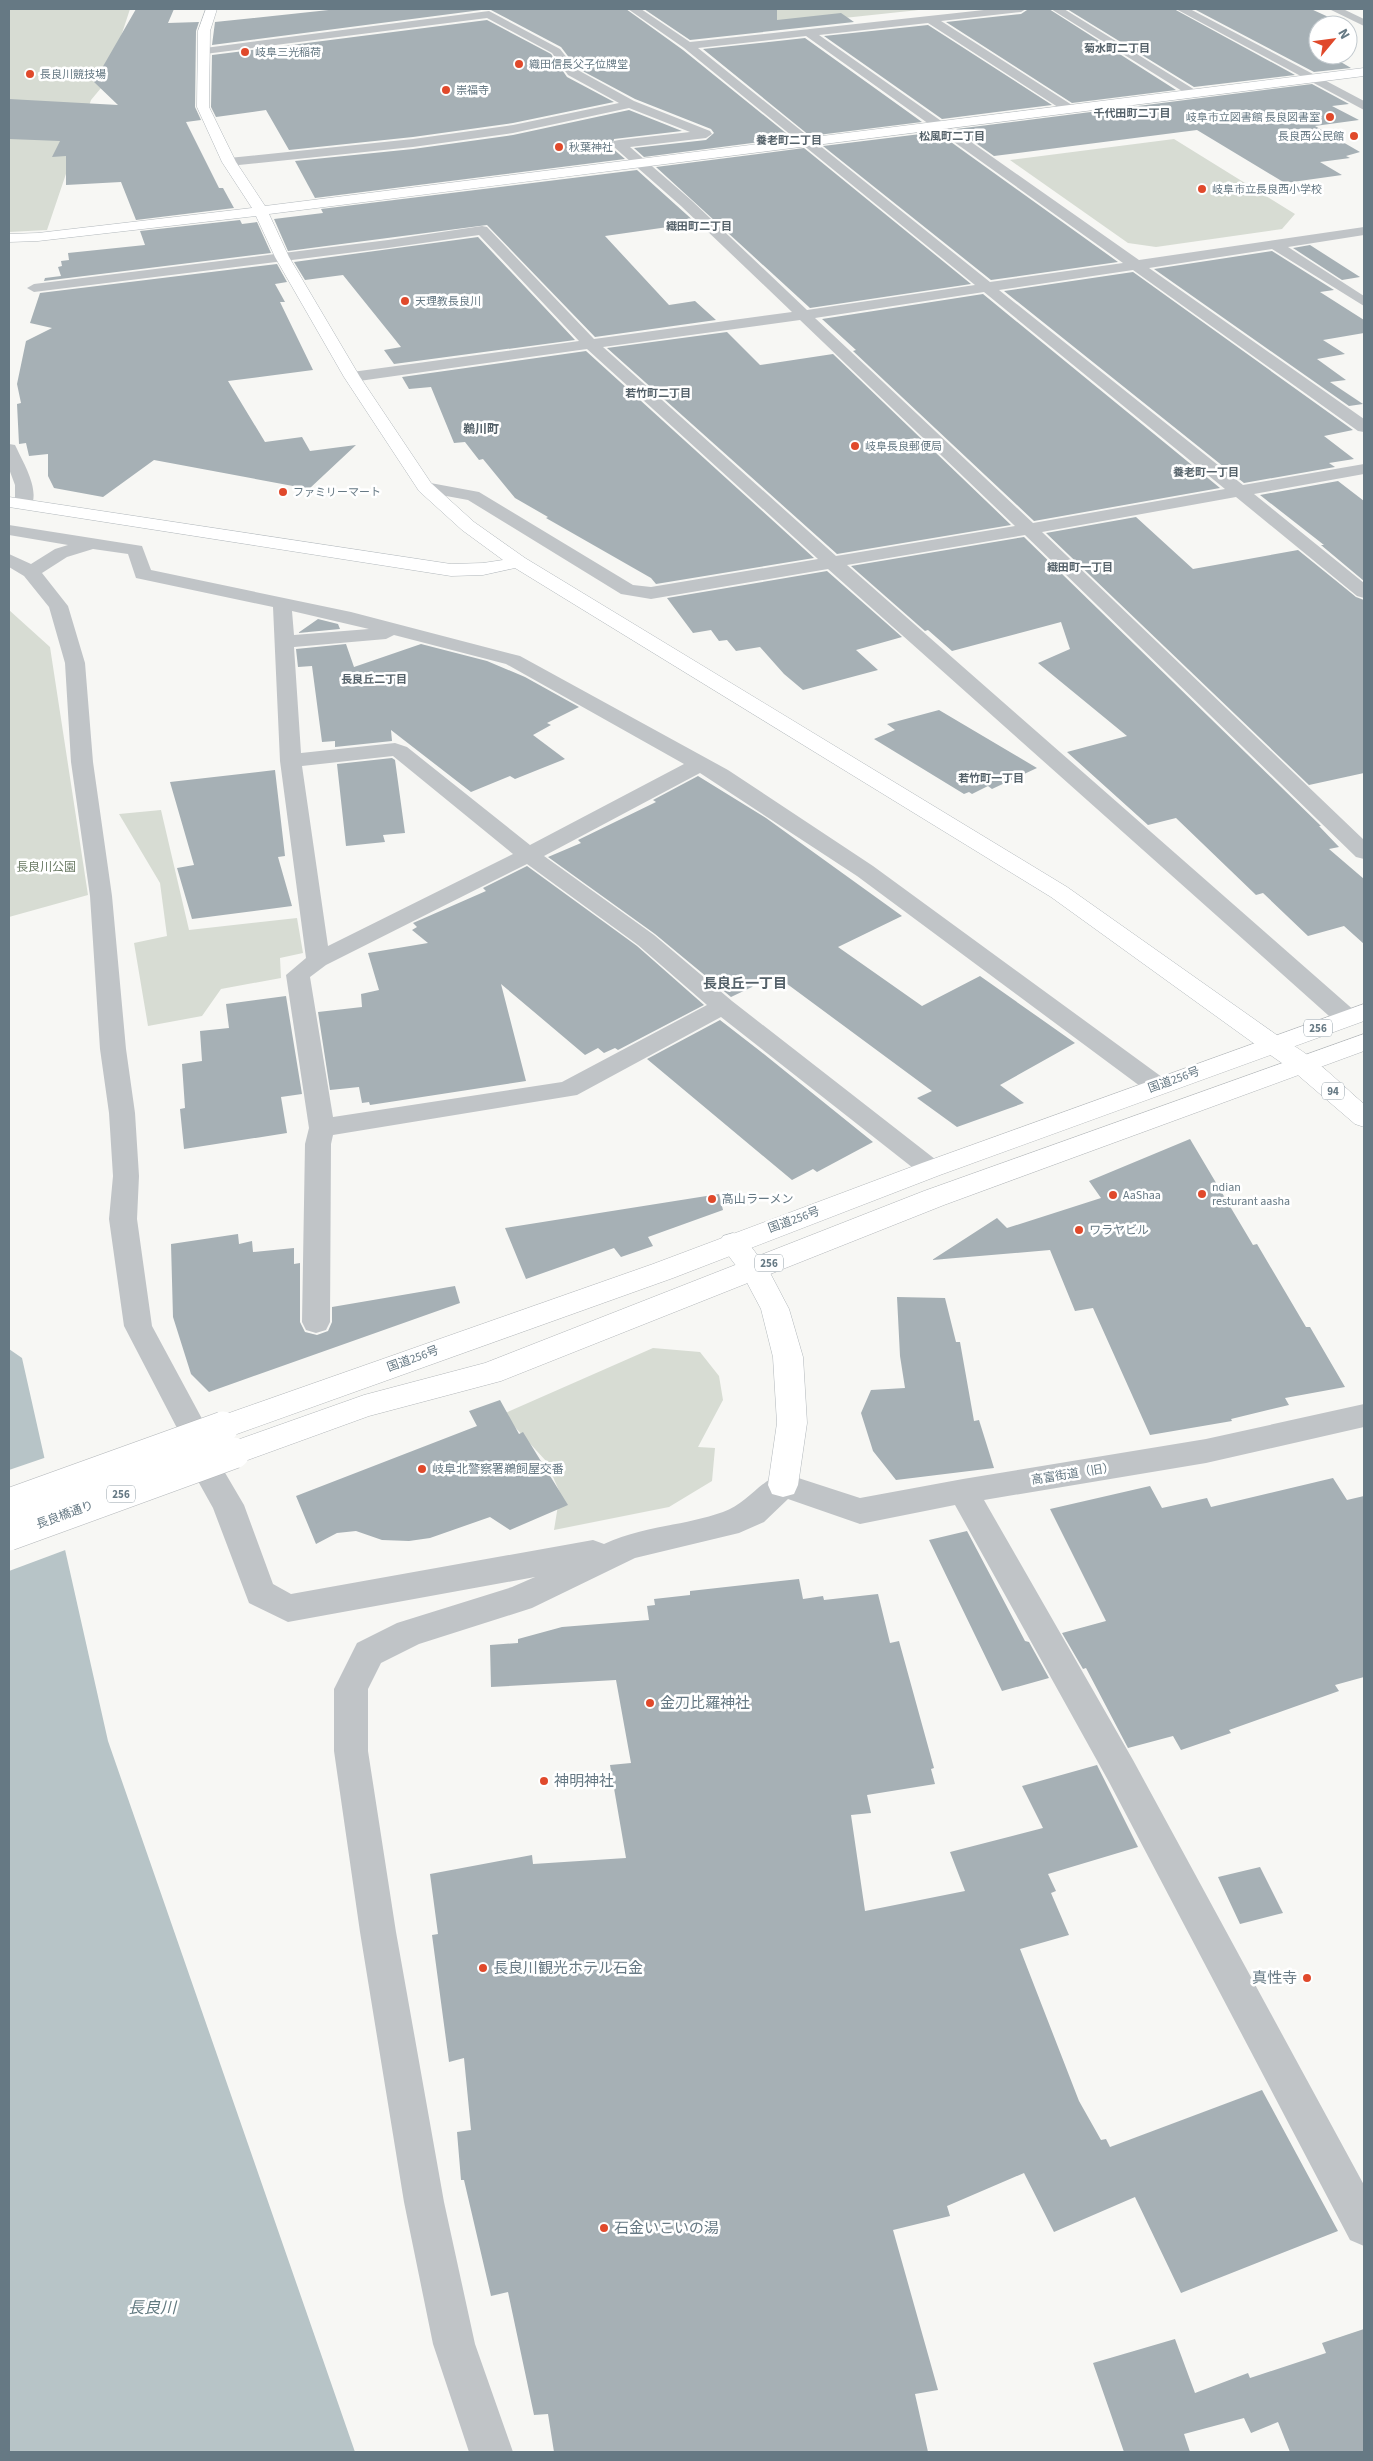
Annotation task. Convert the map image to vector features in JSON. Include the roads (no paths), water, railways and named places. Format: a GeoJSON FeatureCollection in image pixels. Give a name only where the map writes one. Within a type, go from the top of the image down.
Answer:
{"type":"FeatureCollection","features":[{"type":"Feature","properties":{"kind":"main road"},"geometry":{"type":"LineString","coordinates":[[211,9],[204,31],[203,107],[229,162],[261,211],[282,257],[352,377],[426,487],[468,526],[518,562],[834,752],[1059,892],[1272,1044]]}},
{"type":"Feature","properties":{"kind":"main road"},"geometry":{"type":"LineString","coordinates":[[9,238],[38,237],[261,211],[637,162],[1364,72]]}},
{"type":"Feature","properties":{"kind":"main road"},"geometry":{"type":"LineString","coordinates":[[16,504],[452,570],[483,569],[518,562]]}},
{"type":"Feature","properties":{"kind":"main road","name":"国道256号"},"geometry":{"type":"LineString","coordinates":[[228,1440],[733,1243],[1355,1015]]}},
{"type":"Feature","properties":{"kind":"main road","name":"256"},"geometry":{"type":"LineString","coordinates":[[9,1504],[228,1440],[491,1373],[934,1198],[1364,1042]]}},
{"type":"Feature","properties":{"kind":"main road","name":"94"},"geometry":{"type":"LineString","coordinates":[[1272,1044],[1301,1064],[1364,1118]]}},
{"type":"Feature","properties":{"kind":"main road"},"geometry":{"type":"LineString","coordinates":[[733,1243],[754,1269],[776,1309],[788,1357],[792,1423],[783,1485]]}},
{"type":"Feature","properties":{"kind":"main road","name":"長良橋通り"},"geometry":{"type":"LineString","coordinates":[[9,1535],[228,1440]]}},
{"type":"Feature","properties":{"kind":"street"},"geometry":{"type":"LineString","coordinates":[[634,9],[688,46],[1364,592]]}},
{"type":"Feature","properties":{"kind":"street"},"geometry":{"type":"LineString","coordinates":[[688,46],[1021,9]]}},
{"type":"Feature","properties":{"kind":"street"},"geometry":{"type":"LineString","coordinates":[[1057,9],[1194,93]]}},
{"type":"Feature","properties":{"kind":"street"},"geometry":{"type":"LineString","coordinates":[[1182,9],[1308,78],[1364,106]]}},
{"type":"Feature","properties":{"kind":"street"},"geometry":{"type":"LineString","coordinates":[[1336,9],[1364,23]]}},
{"type":"Feature","properties":{"kind":"street"},"geometry":{"type":"LineString","coordinates":[[204,51],[489,14],[556,51],[572,72],[630,104],[706,134],[619,144],[637,162],[686,203],[1029,529],[1364,852]]}},
{"type":"Feature","properties":{"kind":"street"},"geometry":{"type":"LineString","coordinates":[[932,20],[1068,108]]}},
{"type":"Feature","properties":{"kind":"street"},"geometry":{"type":"LineString","coordinates":[[809,33],[1364,427]]}},
{"type":"Feature","properties":{"kind":"street"},"geometry":{"type":"LineString","coordinates":[[229,162],[413,143],[513,130],[630,104]]}},
{"type":"Feature","properties":{"kind":"street"},"geometry":{"type":"LineString","coordinates":[[34,288],[482,230],[590,344],[832,562],[1355,1015]]}},
{"type":"Feature","properties":{"kind":"street"},"geometry":{"type":"LineString","coordinates":[[352,377],[802,315],[1364,231]]}},
{"type":"Feature","properties":{"kind":"street"},"geometry":{"type":"LineString","coordinates":[[1276,245],[1364,302]]}},
{"type":"Feature","properties":{"kind":"street"},"geometry":{"type":"LineString","coordinates":[[9,449],[24,485],[16,504]]}},
{"type":"Feature","properties":{"kind":"street"},"geometry":{"type":"LineString","coordinates":[[426,487],[473,496],[628,590],[651,592],[1029,529],[1364,469]]}},
{"type":"Feature","properties":{"kind":"street"},"geometry":{"type":"LineString","coordinates":[[9,530],[136,550],[143,574],[282,603],[513,660],[700,764],[865,871],[1157,1086]]}},
{"type":"Feature","properties":{"kind":"street"},"geometry":{"type":"LineString","coordinates":[[31,572],[61,553],[91,543]]}},
{"type":"Feature","properties":{"kind":"street"},"geometry":{"type":"LineString","coordinates":[[9,559],[31,572],[58,606],[76,663],[82,762],[101,896],[113,1049],[122,1113],[126,1176],[123,1219],[138,1326],[192,1428],[198,1456],[228,1505],[260,1593],[288,1608],[628,1547],[728,1524],[753,1513],[783,1485]]}},
{"type":"Feature","properties":{"kind":"street"},"geometry":{"type":"LineString","coordinates":[[282,603],[291,761],[318,960]]}},
{"type":"Feature","properties":{"kind":"street"},"geometry":{"type":"LineString","coordinates":[[285,642],[405,632]]}},
{"type":"Feature","properties":{"kind":"street"},"geometry":{"type":"LineString","coordinates":[[291,761],[394,749],[400,751],[528,855],[646,940],[722,1006],[931,1169]]}},
{"type":"Feature","properties":{"kind":"street"},"geometry":{"type":"LineString","coordinates":[[316,1322],[318,1144],[322,1128],[298,975],[318,960],[528,855],[700,764]]}},
{"type":"Feature","properties":{"kind":"street"},"geometry":{"type":"LineString","coordinates":[[322,1128],[568,1089],[722,1006]]}},
{"type":"Feature","properties":{"kind":"street","name":"高富街道（旧）"},"geometry":{"type":"LineString","coordinates":[[783,1485],[860,1511],[963,1491],[1197,1453],[1364,1415]]}},
{"type":"Feature","properties":{"kind":"street"},"geometry":{"type":"LineString","coordinates":[[963,1491],[1121,1771],[1364,2226]]}},
{"type":"Feature","properties":{"kind":"street"},"geometry":{"type":"LineString","coordinates":[[491,2452],[454,2344],[424,2202],[378,1932],[351,1751],[351,1689],[369,1653],[409,1633],[521,1598],[628,1547]]}},
{"type":"Feature","properties":{"kind":"water","name":"長良川"},"geometry":{"type":"Polygon","coordinates":[[[9,1349],[22,1358],[108,1741],[355,2452],[9,2452],[9,1349]]]}},
{"type":"Feature","properties":{"kind":"place","name":"岐阜三光稲荷"},"geometry":{"type":"Point","coordinates":[245,52]}},
{"type":"Feature","properties":{"kind":"place","name":"織田信長父子位牌堂"},"geometry":{"type":"Point","coordinates":[519,64]}},
{"type":"Feature","properties":{"kind":"place","name":"長良川競技場"},"geometry":{"type":"Point","coordinates":[30,74]}},
{"type":"Feature","properties":{"kind":"place","name":"崇福寺"},"geometry":{"type":"Point","coordinates":[446,90]}},
{"type":"Feature","properties":{"kind":"place","name":"岐阜市立図書館 長良図書室"},"geometry":{"type":"Point","coordinates":[1330,117]}},
{"type":"Feature","properties":{"kind":"place","name":"長良西公民館"},"geometry":{"type":"Point","coordinates":[1354,136]}},
{"type":"Feature","properties":{"kind":"place","name":"秋葉神社"},"geometry":{"type":"Point","coordinates":[559,147]}},
{"type":"Feature","properties":{"kind":"place","name":"岐阜市立長良西小学校"},"geometry":{"type":"Point","coordinates":[1202,189]}},
{"type":"Feature","properties":{"kind":"place","name":"天理教長良川"},"geometry":{"type":"Point","coordinates":[405,301]}},
{"type":"Feature","properties":{"kind":"place","name":"岐阜長良郵便局"},"geometry":{"type":"Point","coordinates":[855,446]}},
{"type":"Feature","properties":{"kind":"place","name":"ファミリーマート"},"geometry":{"type":"Point","coordinates":[283,492]}},
{"type":"Feature","properties":{"kind":"place","name":"ndian resturant aasha"},"geometry":{"type":"Point","coordinates":[1202,1194]}},
{"type":"Feature","properties":{"kind":"place","name":"AaShaa"},"geometry":{"type":"Point","coordinates":[1113,1195]}},
{"type":"Feature","properties":{"kind":"place","name":"高山ラーメン"},"geometry":{"type":"Point","coordinates":[712,1199]}},
{"type":"Feature","properties":{"kind":"place","name":"ワラヤビル"},"geometry":{"type":"Point","coordinates":[1079,1230]}},
{"type":"Feature","properties":{"kind":"place","name":"岐阜北警察署鵜飼屋交番"},"geometry":{"type":"Point","coordinates":[422,1469]}},
{"type":"Feature","properties":{"kind":"place","name":"金刀比羅神社"},"geometry":{"type":"Point","coordinates":[650,1703]}},
{"type":"Feature","properties":{"kind":"place","name":"神明神社"},"geometry":{"type":"Point","coordinates":[544,1781]}},
{"type":"Feature","properties":{"kind":"place","name":"長良川観光ホテル石金"},"geometry":{"type":"Point","coordinates":[483,1968]}},
{"type":"Feature","properties":{"kind":"place","name":"真性寺"},"geometry":{"type":"Point","coordinates":[1307,1978]}},
{"type":"Feature","properties":{"kind":"place","name":"石金いこいの湯"},"geometry":{"type":"Point","coordinates":[604,2228]}},
{"type":"Feature","properties":{"kind":"district","name":"菊水町二丁目"},"geometry":{"type":"Point","coordinates":[1117,48]}},
{"type":"Feature","properties":{"kind":"district","name":"千代田町二丁目"},"geometry":{"type":"Point","coordinates":[1132,113]}},
{"type":"Feature","properties":{"kind":"district","name":"松風町二丁目"},"geometry":{"type":"Point","coordinates":[952,136]}},
{"type":"Feature","properties":{"kind":"district","name":"養老町二丁目"},"geometry":{"type":"Point","coordinates":[789,140]}},
{"type":"Feature","properties":{"kind":"district","name":"織田町二丁目"},"geometry":{"type":"Point","coordinates":[699,226]}},
{"type":"Feature","properties":{"kind":"district","name":"若竹町二丁目"},"geometry":{"type":"Point","coordinates":[658,393]}},
{"type":"Feature","properties":{"kind":"district","name":"鵜川町"},"geometry":{"type":"Point","coordinates":[481,429]}},
{"type":"Feature","properties":{"kind":"district","name":"養老町一丁目"},"geometry":{"type":"Point","coordinates":[1206,472]}},
{"type":"Feature","properties":{"kind":"district","name":"織田町一丁目"},"geometry":{"type":"Point","coordinates":[1080,567]}},
{"type":"Feature","properties":{"kind":"district","name":"長良丘二丁目"},"geometry":{"type":"Point","coordinates":[374,679]}},
{"type":"Feature","properties":{"kind":"district","name":"若竹町一丁目"},"geometry":{"type":"Point","coordinates":[991,778]}},
{"type":"Feature","properties":{"kind":"district","name":"長良丘一丁目"},"geometry":{"type":"Point","coordinates":[745,984]}},
{"type":"Feature","properties":{"kind":"park label","name":"長良川公園"},"geometry":{"type":"Point","coordinates":[46,867]}}]}
